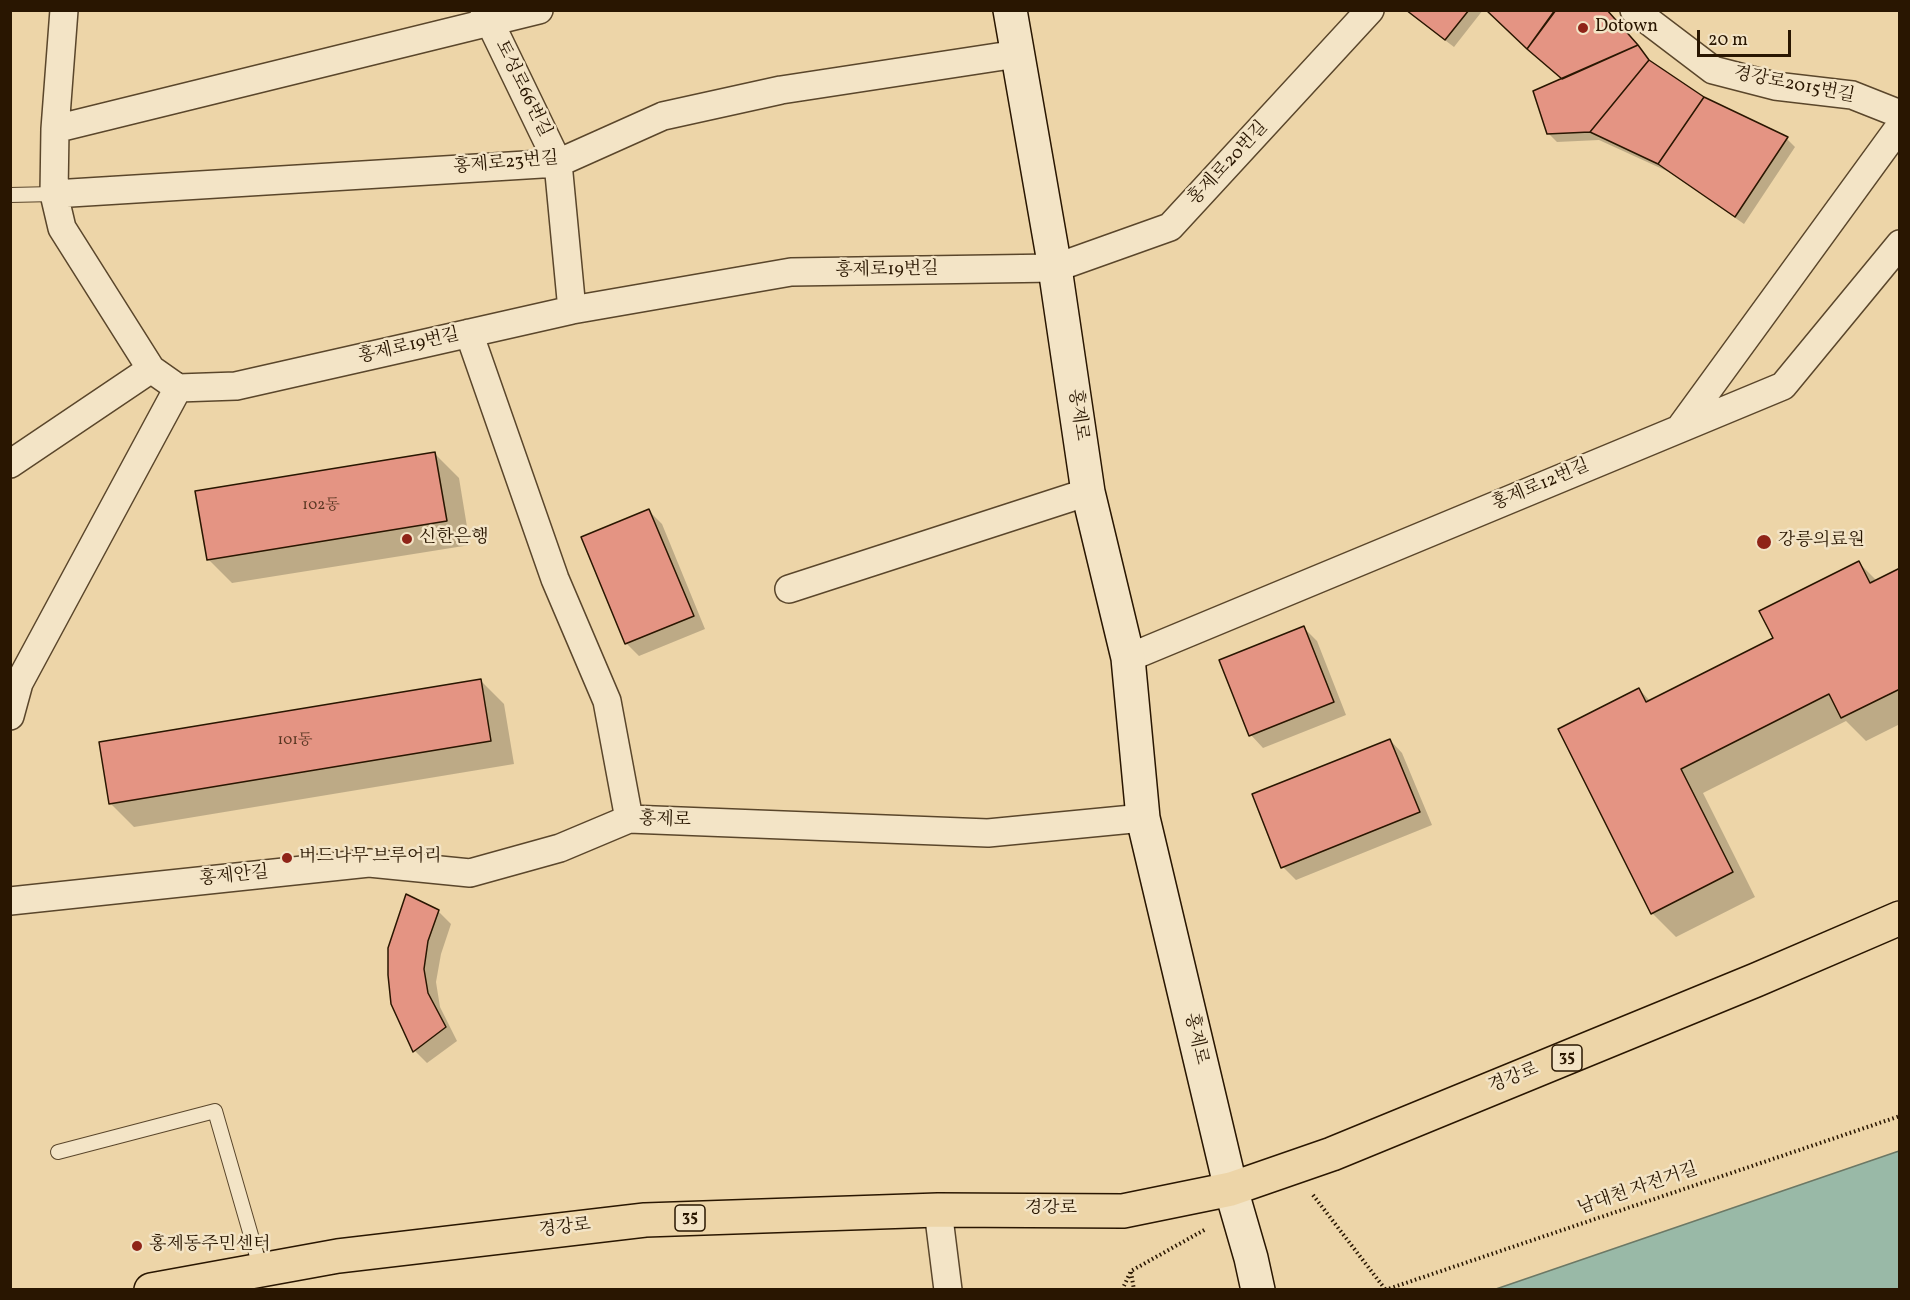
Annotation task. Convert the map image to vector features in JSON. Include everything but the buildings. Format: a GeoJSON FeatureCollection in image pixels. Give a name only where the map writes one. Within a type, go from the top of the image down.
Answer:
{"type":"FeatureCollection","features":[{"type":"Feature","properties":{"kind":"main road","name":"경강로"},"geometry":{"type":"LineString","coordinates":[[152,1290],[338,1256],[645,1220],[938,1210],[1123,1211],[1234,1200],[1292,1169],[1332,1155],[1756,980],[1899,918]]}},
{"type":"Feature","properties":{"kind":"street"},"geometry":{"type":"LineString","coordinates":[[10,716],[19,683],[178,388],[151,369],[62,228],[54,194],[55,129],[64,10]]}},
{"type":"Feature","properties":{"kind":"street"},"geometry":{"type":"LineString","coordinates":[[55,129],[487,17],[539,10]]}},
{"type":"Feature","properties":{"kind":"street","name":"홍제로"},"geometry":{"type":"LineString","coordinates":[[1010,10],[1055,268],[1088,492],[1128,658],[1143,818],[1234,1200],[1254,1274]]}},
{"type":"Feature","properties":{"kind":"street","name":"홍제로20번길"},"geometry":{"type":"LineString","coordinates":[[1055,268],[1170,227],[1370,10]]}},
{"type":"Feature","properties":{"kind":"street","name":"경강로2015번길"},"geometry":{"type":"LineString","coordinates":[[1634,10],[1713,70],[1775,86],[1852,95],[1899,114]]}},
{"type":"Feature","properties":{"kind":"street","name":"토성로66번길"},"geometry":{"type":"LineString","coordinates":[[487,17],[558,163],[572,310]]}},
{"type":"Feature","properties":{"kind":"street","name":"홍제로23번길"},"geometry":{"type":"LineString","coordinates":[[54,194],[558,163],[663,116],[781,90],[1017,54]]}},
{"type":"Feature","properties":{"kind":"street"},"geometry":{"type":"LineString","coordinates":[[1680,428],[1899,126]]}},
{"type":"Feature","properties":{"kind":"street","name":"홍제로12번길"},"geometry":{"type":"LineString","coordinates":[[1128,658],[1783,386],[1899,244]]}},
{"type":"Feature","properties":{"kind":"street","name":"홍제로19번길"},"geometry":{"type":"LineString","coordinates":[[178,388],[236,386],[572,310],[791,272],[1055,268]]}},
{"type":"Feature","properties":{"kind":"street","name":"홍제로"},"geometry":{"type":"LineString","coordinates":[[469,333],[555,579],[607,701],[628,819],[988,833],[1143,818]]}},
{"type":"Feature","properties":{"kind":"street"},"geometry":{"type":"LineString","coordinates":[[10,464],[151,369]]}},
{"type":"Feature","properties":{"kind":"street"},"geometry":{"type":"LineString","coordinates":[[789,590],[1088,492]]}},
{"type":"Feature","properties":{"kind":"street","name":"홍제안길"},"geometry":{"type":"LineString","coordinates":[[10,901],[369,863],[470,873],[560,848],[628,819]]}},
{"type":"Feature","properties":{"kind":"street"},"geometry":{"type":"LineString","coordinates":[[938,1210],[948,1290]]}},
{"type":"Feature","properties":{"kind":"lane"},"geometry":{"type":"LineString","coordinates":[[10,195],[54,194]]}},
{"type":"Feature","properties":{"kind":"lane"},"geometry":{"type":"LineString","coordinates":[[58,1152],[215,1111],[261,1270]]}},
{"type":"Feature","properties":{"kind":"path","name":"남대천 자전거길"},"geometry":{"type":"LineString","coordinates":[[1385,1289],[1899,1116]]}},
{"type":"Feature","properties":{"kind":"path"},"geometry":{"type":"LineString","coordinates":[[1292,1169],[1385,1289]]}},
{"type":"Feature","properties":{"kind":"path"},"geometry":{"type":"LineString","coordinates":[[1122,1290],[1131,1271],[1234,1200]]}},
{"type":"Feature","properties":{"kind":"path"},"geometry":{"type":"LineString","coordinates":[[1131,1271],[1134,1290]]}},
{"type":"Feature","properties":{"kind":"shaded area"},"geometry":{"type":"Polygon","coordinates":[[[1899,1151],[1899,1289],[1496,1289],[1899,1151]]]}},
{"type":"Feature","properties":{"kind":"place","name":"Dotown"},"geometry":{"type":"Point","coordinates":[1583,28]}},
{"type":"Feature","properties":{"kind":"place","name":"신한은행"},"geometry":{"type":"Point","coordinates":[407,539]}},
{"type":"Feature","properties":{"kind":"place","name":"강릉의료원"},"geometry":{"type":"Point","coordinates":[1764,542]}},
{"type":"Feature","properties":{"kind":"place","name":"버드나무 브루어리"},"geometry":{"type":"Point","coordinates":[287,858]}},
{"type":"Feature","properties":{"kind":"place","name":"홍제동주민센터"},"geometry":{"type":"Point","coordinates":[137,1246]}}]}
